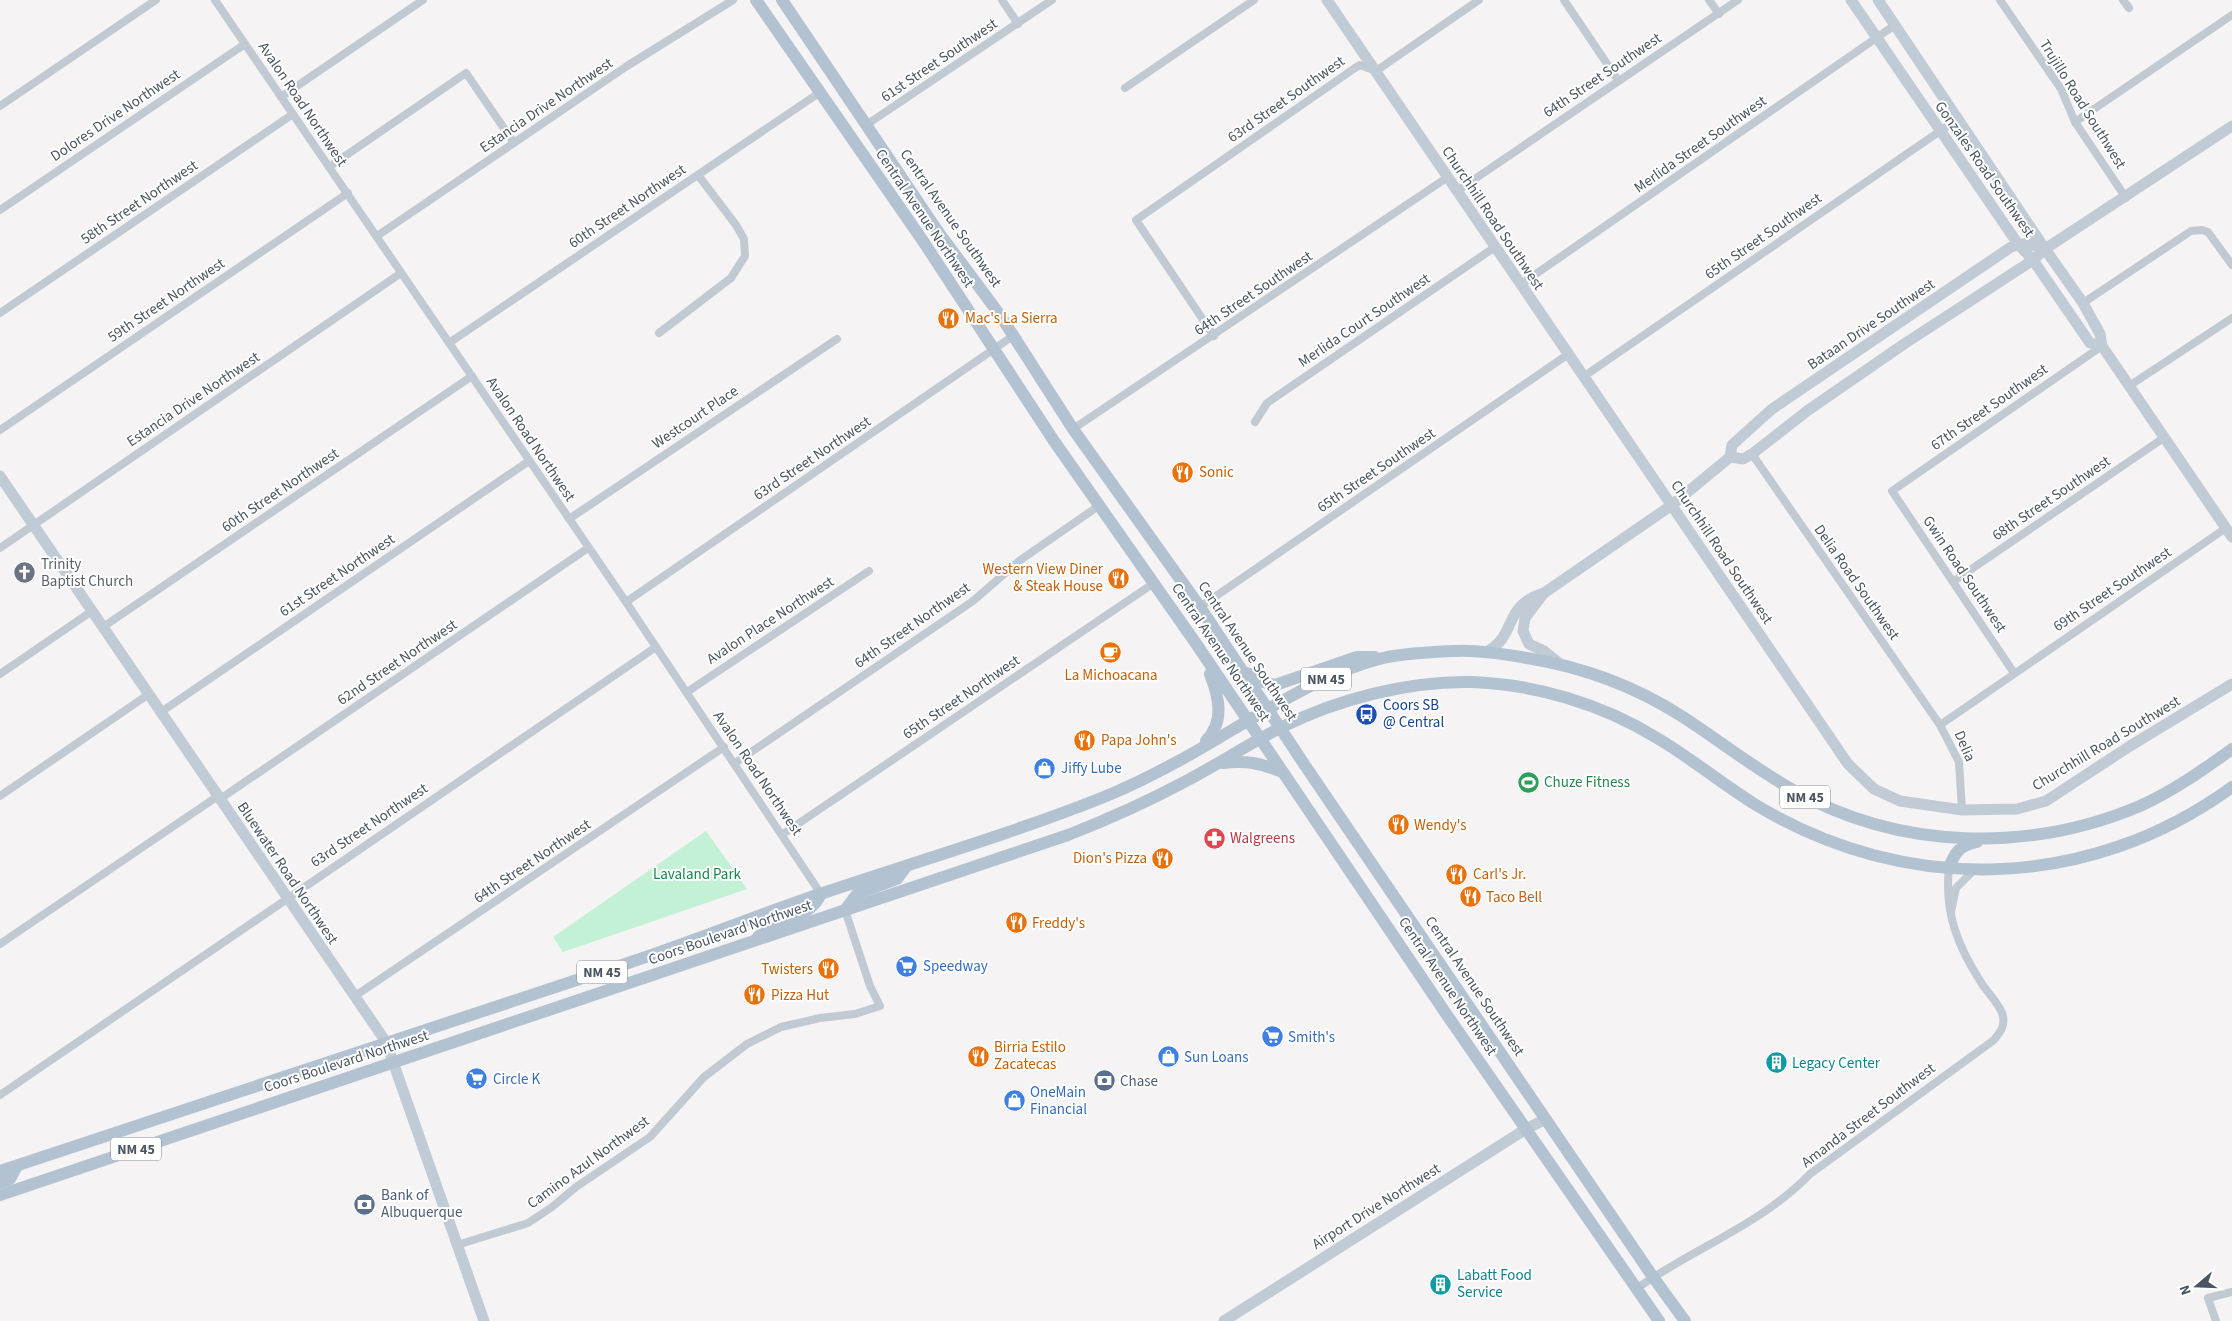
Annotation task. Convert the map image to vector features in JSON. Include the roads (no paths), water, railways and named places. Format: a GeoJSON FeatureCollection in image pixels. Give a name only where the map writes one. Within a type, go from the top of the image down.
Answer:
{"type":"FeatureCollection","features":[{"type":"Feature","properties":{"kind":"main road","name":"Central Avenue Northwest"},"geometry":{"type":"LineString","coordinates":[[756,0],[918,233],[994,350],[1659,1321]]}},
{"type":"Feature","properties":{"kind":"main road","name":"Central Avenue Southwest"},"geometry":{"type":"LineString","coordinates":[[782,0],[866,126],[1013,336],[1072,429],[1244,671],[1595,1192],[1685,1321]]}},
{"type":"Feature","properties":{"kind":"main road","name":"NM 45"},"geometry":{"type":"LineString","coordinates":[[1247,721],[1268,708],[1343,672],[1387,657],[1459,650],[1488,651],[1559,663],[1622,684],[1653,699],[1683,717],[1757,769],[1820,804],[1870,824],[1920,835],[1987,840],[2048,833],[2108,817],[2142,805],[2196,775],[2232,749]]}},
{"type":"Feature","properties":{"kind":"main road"},"geometry":{"type":"LineString","coordinates":[[1195,751],[1215,731],[1219,713],[1217,691],[1203,653]]}},
{"type":"Feature","properties":{"kind":"main road"},"geometry":{"type":"LineString","coordinates":[[1244,671],[1263,682],[1275,684],[1357,657],[1387,657]]}},
{"type":"Feature","properties":{"kind":"main road","name":"NM 45"},"geometry":{"type":"LineString","coordinates":[[1260,739],[1281,728],[1342,704],[1396,689],[1436,682],[1498,683],[1535,690],[1597,708],[1662,741],[1754,804],[1814,835],[1860,852],[1894,860],[1974,870],[2032,867],[2078,859],[2111,850],[2140,840],[2177,822],[2232,787]]}},
{"type":"Feature","properties":{"kind":"main road","name":"Coors Boulevard Northwest"},"geometry":{"type":"LineString","coordinates":[[0,1171],[634,961],[821,894],[906,867],[1106,796],[1195,751],[1247,721]]}},
{"type":"Feature","properties":{"kind":"main road","name":"Coors Boulevard Northwest"},"geometry":{"type":"LineString","coordinates":[[0,1195],[1039,845],[1112,818],[1260,739]]}},
{"type":"Feature","properties":{"kind":"main road"},"geometry":{"type":"LineString","coordinates":[[1218,763],[1243,760],[1263,764],[1282,772]]}},
{"type":"Feature","properties":{"kind":"main road"},"geometry":{"type":"LineString","coordinates":[[1106,796],[1112,818]]}},
{"type":"Feature","properties":{"kind":"main road"},"geometry":{"type":"LineString","coordinates":[[1949,868],[1955,853],[1962,847],[1987,840]]}},
{"type":"Feature","properties":{"kind":"main road"},"geometry":{"type":"LineString","coordinates":[[845,910],[857,894],[897,879],[906,867]]}},
{"type":"Feature","properties":{"kind":"main road"},"geometry":{"type":"LineString","coordinates":[[752,941],[773,924],[804,913],[817,903],[821,894]]}},
{"type":"Feature","properties":{"kind":"main road"},"geometry":{"type":"LineString","coordinates":[[0,1182],[10,1179],[17,1166]]}},
{"type":"Feature","properties":{"kind":"main road"},"geometry":{"type":"LineString","coordinates":[[1577,1202],[1595,1192]]}},
{"type":"Feature","properties":{"kind":"street"},"geometry":{"type":"LineString","coordinates":[[0,106],[156,0]]}},
{"type":"Feature","properties":{"kind":"street","name":"Avalon Road Northwest"},"geometry":{"type":"LineString","coordinates":[[216,0],[724,746],[821,894]]}},
{"type":"Feature","properties":{"kind":"street"},"geometry":{"type":"LineString","coordinates":[[281,97],[423,0]]}},
{"type":"Feature","properties":{"kind":"street","name":"Estancia Drive Northwest"},"geometry":{"type":"LineString","coordinates":[[377,236],[628,66],[733,0]]}},
{"type":"Feature","properties":{"kind":"street"},"geometry":{"type":"LineString","coordinates":[[1002,0],[1018,24]]}},
{"type":"Feature","properties":{"kind":"street","name":"61st Street Southwest"},"geometry":{"type":"LineString","coordinates":[[866,126],[1052,0]]}},
{"type":"Feature","properties":{"kind":"street"},"geometry":{"type":"LineString","coordinates":[[1124,88],[1254,0]]}},
{"type":"Feature","properties":{"kind":"street","name":"Churchhill Road Southwest"},"geometry":{"type":"LineString","coordinates":[[1327,0],[1848,764],[1874,789],[1900,801],[1962,810],[2017,809],[2046,801],[2130,746],[2232,684]]}},
{"type":"Feature","properties":{"kind":"street"},"geometry":{"type":"LineString","coordinates":[[1376,71],[1479,0]]}},
{"type":"Feature","properties":{"kind":"street"},"geometry":{"type":"LineString","coordinates":[[1564,0],[1618,80]]}},
{"type":"Feature","properties":{"kind":"street"},"geometry":{"type":"LineString","coordinates":[[1709,0],[1718,14]]}},
{"type":"Feature","properties":{"kind":"street","name":"64th Street Southwest"},"geometry":{"type":"LineString","coordinates":[[1457,191],[1738,0]]}},
{"type":"Feature","properties":{"kind":"street","name":"Gonzales Road Southwest"},"geometry":{"type":"LineString","coordinates":[[1852,0],[2018,244],[2034,260],[2090,343],[2102,346]]}},
{"type":"Feature","properties":{"kind":"street","name":"Gonzales Road Southwest"},"geometry":{"type":"LineString","coordinates":[[1878,0],[1959,118],[2044,249],[2084,303],[2100,334],[2102,346],[2229,532]]}},
{"type":"Feature","properties":{"kind":"street","name":"Trujillo Road Southwest"},"geometry":{"type":"LineString","coordinates":[[2000,0],[2061,89],[2075,122],[2126,198]]}},
{"type":"Feature","properties":{"kind":"street"},"geometry":{"type":"LineString","coordinates":[[2123,0],[2129,8]]}},
{"type":"Feature","properties":{"kind":"street"},"geometry":{"type":"LineString","coordinates":[[2075,122],[2232,15]]}},
{"type":"Feature","properties":{"kind":"street","name":"Merlida Street Southwest"},"geometry":{"type":"LineString","coordinates":[[1520,285],[1895,25]]}},
{"type":"Feature","properties":{"kind":"street","name":"Dolores Drive Northwest"},"geometry":{"type":"LineString","coordinates":[[0,210],[245,44]]}},
{"type":"Feature","properties":{"kind":"street","name":"63rd Street Southwest"},"geometry":{"type":"LineString","coordinates":[[1214,336],[1136,220],[1355,68],[1360,65],[1376,71]]}},
{"type":"Feature","properties":{"kind":"street"},"geometry":{"type":"LineString","coordinates":[[329,167],[466,73],[514,142]]}},
{"type":"Feature","properties":{"kind":"street","name":"60th Street Northwest"},"geometry":{"type":"LineString","coordinates":[[450,342],[819,93]]}},
{"type":"Feature","properties":{"kind":"street","name":"58th Street Northwest"},"geometry":{"type":"LineString","coordinates":[[0,313],[293,114]]}},
{"type":"Feature","properties":{"kind":"street","name":"65th Street Southwest"},"geometry":{"type":"LineString","coordinates":[[1583,377],[1959,118]]}},
{"type":"Feature","properties":{"kind":"street"},"geometry":{"type":"LineString","coordinates":[[1730,457],[1743,459],[1752,454],[1807,412],[1904,344],[2034,260],[2044,249],[2126,198],[2232,126]]}},
{"type":"Feature","properties":{"kind":"street"},"geometry":{"type":"LineString","coordinates":[[659,333],[731,278],[745,256],[744,239],[736,225],[698,175]]}},
{"type":"Feature","properties":{"kind":"street","name":"64th Street Southwest"},"geometry":{"type":"LineString","coordinates":[[1072,429],[1214,336],[1448,177]]}},
{"type":"Feature","properties":{"kind":"street","name":"59th Street Northwest"},"geometry":{"type":"LineString","coordinates":[[0,430],[348,194]]}},
{"type":"Feature","properties":{"kind":"street"},"geometry":{"type":"LineString","coordinates":[[2084,303],[2191,231],[2202,230],[2208,232],[2232,265]]}},
{"type":"Feature","properties":{"kind":"street"},"geometry":{"type":"LineString","coordinates":[[2018,244],[2027,243],[2044,249]]}},
{"type":"Feature","properties":{"kind":"street","name":"Bataan Drive Southwest"},"geometry":{"type":"LineString","coordinates":[[1488,651],[1499,645],[1519,606],[1530,597],[1544,592],[1672,505],[1730,457],[1732,445],[1772,409],[2018,244]]}},
{"type":"Feature","properties":{"kind":"street","name":"Merlida Court Southwest"},"geometry":{"type":"LineString","coordinates":[[1255,422],[1267,403],[1495,247]]}},
{"type":"Feature","properties":{"kind":"street","name":"Estancia Drive Northwest"},"geometry":{"type":"LineString","coordinates":[[0,548],[401,273]]}},
{"type":"Feature","properties":{"kind":"street"},"geometry":{"type":"LineString","coordinates":[[2129,386],[2232,318]]}},
{"type":"Feature","properties":{"kind":"street","name":"63rd Street Northwest"},"geometry":{"type":"LineString","coordinates":[[626,602],[1013,336]]}},
{"type":"Feature","properties":{"kind":"street","name":"Westcourt Place"},"geometry":{"type":"LineString","coordinates":[[569,519],[836,339]]}},
{"type":"Feature","properties":{"kind":"street","name":"67th Street Southwest"},"geometry":{"type":"LineString","coordinates":[[1892,491],[2102,346]]}},
{"type":"Feature","properties":{"kind":"street","name":"65th Street Southwest"},"geometry":{"type":"LineString","coordinates":[[1200,607],[1568,355]]}},
{"type":"Feature","properties":{"kind":"street","name":"60th Street Northwest"},"geometry":{"type":"LineString","coordinates":[[103,627],[472,376]]}},
{"type":"Feature","properties":{"kind":"street","name":"68th Street Southwest"},"geometry":{"type":"LineString","coordinates":[[1954,581],[2164,438]]}},
{"type":"Feature","properties":{"kind":"street","name":"Delia Road Southwest"},"geometry":{"type":"LineString","coordinates":[[1752,454],[1940,725]]}},
{"type":"Feature","properties":{"kind":"street","name":"61st Street Northwest"},"geometry":{"type":"LineString","coordinates":[[161,712],[529,461]]}},
{"type":"Feature","properties":{"kind":"street","name":"Bluewater Road Northwest"},"geometry":{"type":"LineString","coordinates":[[0,476],[386,1042],[484,1321]]}},
{"type":"Feature","properties":{"kind":"street","name":"Gwin Road Southwest"},"geometry":{"type":"LineString","coordinates":[[1892,491],[2014,673]]}},
{"type":"Feature","properties":{"kind":"street","name":"64th Street Northwest"},"geometry":{"type":"LineString","coordinates":[[735,763],[973,601],[1019,561],[1100,505]]}},
{"type":"Feature","properties":{"kind":"street","name":"69th Street Southwest"},"geometry":{"type":"LineString","coordinates":[[2014,673],[2229,532]]}},
{"type":"Feature","properties":{"kind":"street","name":"62nd Street Northwest"},"geometry":{"type":"LineString","coordinates":[[0,944],[588,548]]}},
{"type":"Feature","properties":{"kind":"street","name":"Avalon Place Northwest"},"geometry":{"type":"LineString","coordinates":[[687,692],[869,571]]}},
{"type":"Feature","properties":{"kind":"street","name":"65th Street Northwest"},"geometry":{"type":"LineString","coordinates":[[783,834],[1154,583]]}},
{"type":"Feature","properties":{"kind":"street","name":"Bataan Drive Southwest"},"geometry":{"type":"LineString","coordinates":[[1544,592],[1538,603],[1525,618],[1523,631],[1530,644],[1544,651],[1559,663]]}},
{"type":"Feature","properties":{"kind":"street"},"geometry":{"type":"LineString","coordinates":[[0,674],[92,611]]}},
{"type":"Feature","properties":{"kind":"street","name":"63rd Street Northwest"},"geometry":{"type":"LineString","coordinates":[[0,1095],[656,647]]}},
{"type":"Feature","properties":{"kind":"street","name":"Delia"},"geometry":{"type":"LineString","coordinates":[[1962,810],[1959,762],[1940,725],[2014,673]]}},
{"type":"Feature","properties":{"kind":"street"},"geometry":{"type":"LineString","coordinates":[[0,796],[149,694]]}},
{"type":"Feature","properties":{"kind":"street","name":"64th Street Northwest"},"geometry":{"type":"LineString","coordinates":[[355,996],[724,746]]}},
{"type":"Feature","properties":{"kind":"street","name":"Amanda Street Southwest"},"geometry":{"type":"LineString","coordinates":[[1636,1289],[1694,1253],[1710,1246],[1796,1189],[1810,1174],[1905,1106],[1924,1089],[1994,1040],[2003,1029],[2003,1014],[1965,955],[1954,928],[1946,891],[1949,868]]}},
{"type":"Feature","properties":{"kind":"street","name":"Amanda Street Southwest"},"geometry":{"type":"LineString","coordinates":[[1951,912],[1956,888],[1974,870]]}},
{"type":"Feature","properties":{"kind":"street","name":"Camino Azul Northwest"},"geometry":{"type":"LineString","coordinates":[[457,1245],[528,1224],[576,1187],[646,1140],[664,1123],[704,1077],[747,1044],[781,1027],[820,1018],[855,1014],[880,1006],[870,986],[845,910]]}},
{"type":"Feature","properties":{"kind":"street","name":"Airport Drive Northwest"},"geometry":{"type":"LineString","coordinates":[[1224,1321],[1526,1129],[1546,1119]]}},
{"type":"Feature","properties":{"kind":"street"},"geometry":{"type":"LineString","coordinates":[[2216,1321],[2208,1298],[2232,1292]]}},
{"type":"Feature","properties":{"kind":"place","name":"Mac's La Sierra"},"geometry":{"type":"Point","coordinates":[949,318]}},
{"type":"Feature","properties":{"kind":"place","name":"Sonic"},"geometry":{"type":"Point","coordinates":[1183,472]}},
{"type":"Feature","properties":{"kind":"place","name":"Trinity Baptist Church"},"geometry":{"type":"Point","coordinates":[25,573]}},
{"type":"Feature","properties":{"kind":"place","name":"Western View Diner & Steak House"},"geometry":{"type":"Point","coordinates":[1119,578]}},
{"type":"Feature","properties":{"kind":"place","name":"La Michoacana"},"geometry":{"type":"Point","coordinates":[1111,652]}},
{"type":"Feature","properties":{"kind":"place","name":"Coors SB @ Central"},"geometry":{"type":"Point","coordinates":[1367,714]}},
{"type":"Feature","properties":{"kind":"place","name":"Papa John's"},"geometry":{"type":"Point","coordinates":[1085,740]}},
{"type":"Feature","properties":{"kind":"place","name":"Jiffy Lube"},"geometry":{"type":"Point","coordinates":[1045,768]}},
{"type":"Feature","properties":{"kind":"place","name":"Chuze Fitness"},"geometry":{"type":"Point","coordinates":[1528,782]}},
{"type":"Feature","properties":{"kind":"place","name":"Wendy's"},"geometry":{"type":"Point","coordinates":[1398,825]}},
{"type":"Feature","properties":{"kind":"place","name":"Walgreens"},"geometry":{"type":"Point","coordinates":[1214,838]}},
{"type":"Feature","properties":{"kind":"place","name":"Dion's Pizza"},"geometry":{"type":"Point","coordinates":[1163,858]}},
{"type":"Feature","properties":{"kind":"place","name":"Carl's Jr."},"geometry":{"type":"Point","coordinates":[1457,874]}},
{"type":"Feature","properties":{"kind":"place","name":"Taco Bell"},"geometry":{"type":"Point","coordinates":[1470,897]}},
{"type":"Feature","properties":{"kind":"place","name":"Freddy's"},"geometry":{"type":"Point","coordinates":[1016,923]}},
{"type":"Feature","properties":{"kind":"place","name":"Speedway"},"geometry":{"type":"Point","coordinates":[907,966]}},
{"type":"Feature","properties":{"kind":"place","name":"Twisters"},"geometry":{"type":"Point","coordinates":[829,969]}},
{"type":"Feature","properties":{"kind":"place","name":"Pizza Hut"},"geometry":{"type":"Point","coordinates":[755,995]}},
{"type":"Feature","properties":{"kind":"place","name":"Smith's"},"geometry":{"type":"Point","coordinates":[1272,1037]}},
{"type":"Feature","properties":{"kind":"place","name":"Birria Estilo Zacatecas"},"geometry":{"type":"Point","coordinates":[978,1056]}},
{"type":"Feature","properties":{"kind":"place","name":"Sun Loans"},"geometry":{"type":"Point","coordinates":[1168,1057]}},
{"type":"Feature","properties":{"kind":"place","name":"Legacy Center"},"geometry":{"type":"Point","coordinates":[1776,1063]}},
{"type":"Feature","properties":{"kind":"place","name":"Circle K"},"geometry":{"type":"Point","coordinates":[477,1079]}},
{"type":"Feature","properties":{"kind":"place","name":"Chase"},"geometry":{"type":"Point","coordinates":[1104,1081]}},
{"type":"Feature","properties":{"kind":"place","name":"OneMain Financial"},"geometry":{"type":"Point","coordinates":[1014,1101]}},
{"type":"Feature","properties":{"kind":"place","name":"Bank of Albuquerque"},"geometry":{"type":"Point","coordinates":[365,1204]}},
{"type":"Feature","properties":{"kind":"place","name":"Labatt Food Service"},"geometry":{"type":"Point","coordinates":[1441,1284]}},
{"type":"Feature","properties":{"kind":"park label","name":"Lavaland Park"},"geometry":{"type":"Point","coordinates":[697,874]}}]}
